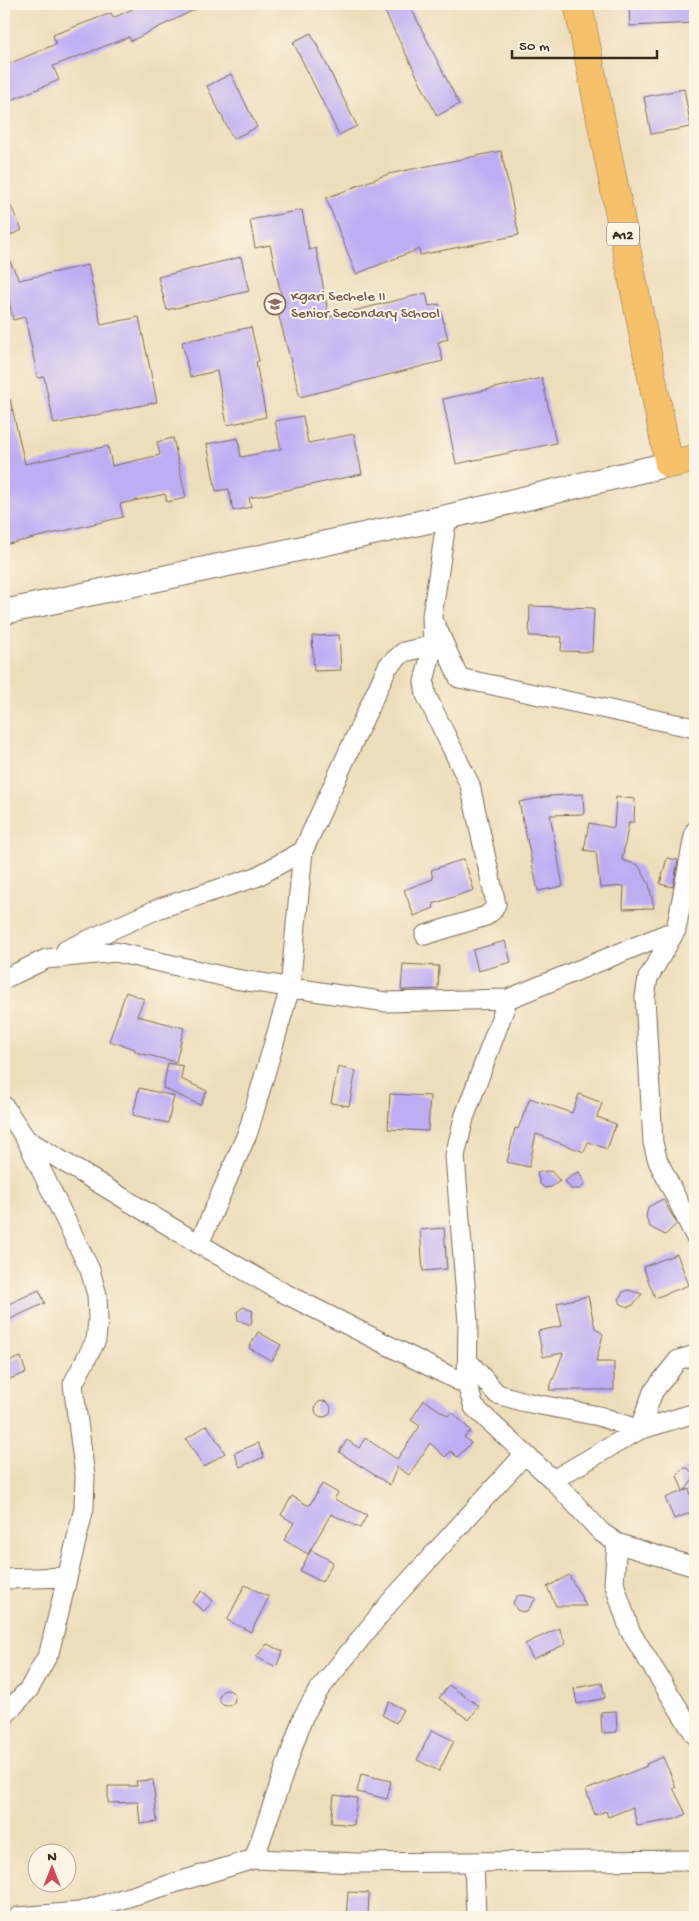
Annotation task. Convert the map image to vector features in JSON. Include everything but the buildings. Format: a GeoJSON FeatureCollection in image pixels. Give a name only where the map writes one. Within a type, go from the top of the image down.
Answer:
{"type":"FeatureCollection","features":[{"type":"Feature","properties":{"kind":"main road","name":"A12"},"geometry":{"type":"LineString","coordinates":[[578,4],[682,461]]}},
{"type":"Feature","properties":{"kind":"street"},"geometry":{"type":"LineString","coordinates":[[4,612],[447,517],[682,461]]}},
{"type":"Feature","properties":{"kind":"street"},"geometry":{"type":"LineString","coordinates":[[425,935],[486,916],[496,904],[470,785],[426,695],[424,682],[434,645],[432,616],[447,517]]}},
{"type":"Feature","properties":{"kind":"street"},"geometry":{"type":"LineString","coordinates":[[432,616],[458,678]]}},
{"type":"Feature","properties":{"kind":"street"},"geometry":{"type":"LineString","coordinates":[[199,1244],[248,1132],[290,988],[303,851],[388,666],[404,652],[434,645]]}},
{"type":"Feature","properties":{"kind":"street"},"geometry":{"type":"LineString","coordinates":[[427,668],[458,678],[695,728]]}},
{"type":"Feature","properties":{"kind":"street"},"geometry":{"type":"LineString","coordinates":[[695,831],[676,930],[645,987],[653,1143],[658,1161],[695,1236]]}},
{"type":"Feature","properties":{"kind":"street"},"geometry":{"type":"LineString","coordinates":[[4,979],[160,908],[256,877],[303,851]]}},
{"type":"Feature","properties":{"kind":"street"},"geometry":{"type":"LineString","coordinates":[[46,959],[115,952],[235,979],[386,1002],[508,998],[676,930]]}},
{"type":"Feature","properties":{"kind":"street"},"geometry":{"type":"LineString","coordinates":[[508,998],[464,1118],[455,1156],[466,1287],[467,1386],[474,1407],[553,1480],[601,1532],[616,1543],[695,1567]]}},
{"type":"Feature","properties":{"kind":"street"},"geometry":{"type":"LineString","coordinates":[[4,1106],[26,1139],[90,1270],[97,1295],[96,1340],[73,1384],[86,1492],[84,1508],[48,1653],[29,1689],[4,1716]]}},
{"type":"Feature","properties":{"kind":"street"},"geometry":{"type":"LineString","coordinates":[[26,1139],[282,1292],[467,1386]]}},
{"type":"Feature","properties":{"kind":"street"},"geometry":{"type":"LineString","coordinates":[[639,1430],[653,1392],[678,1360],[695,1355]]}},
{"type":"Feature","properties":{"kind":"street"},"geometry":{"type":"LineString","coordinates":[[468,1361],[498,1394],[511,1399],[599,1416],[639,1430]]}},
{"type":"Feature","properties":{"kind":"street"},"geometry":{"type":"LineString","coordinates":[[553,1480],[639,1430],[695,1413]]}},
{"type":"Feature","properties":{"kind":"street"},"geometry":{"type":"LineString","coordinates":[[254,1859],[303,1717],[318,1691],[391,1602],[525,1454]]}},
{"type":"Feature","properties":{"kind":"street"},"geometry":{"type":"LineString","coordinates":[[616,1543],[614,1584],[630,1631],[695,1736]]}},
{"type":"Feature","properties":{"kind":"street"},"geometry":{"type":"LineString","coordinates":[[664,1557],[695,1553]]}},
{"type":"Feature","properties":{"kind":"street"},"geometry":{"type":"LineString","coordinates":[[4,1579],[66,1577]]}},
{"type":"Feature","properties":{"kind":"street"},"geometry":{"type":"LineString","coordinates":[[4,1697],[29,1689]]}},
{"type":"Feature","properties":{"kind":"street"},"geometry":{"type":"LineString","coordinates":[[18,1917],[78,1915],[254,1859],[357,1863],[695,1860]]}},
{"type":"Feature","properties":{"kind":"street"},"geometry":{"type":"LineString","coordinates":[[474,1862],[476,1917]]}},
{"type":"Feature","properties":{"kind":"place","name":"Kgari Sechele II Senior Secondary School"},"geometry":{"type":"Point","coordinates":[275,304]}}]}
